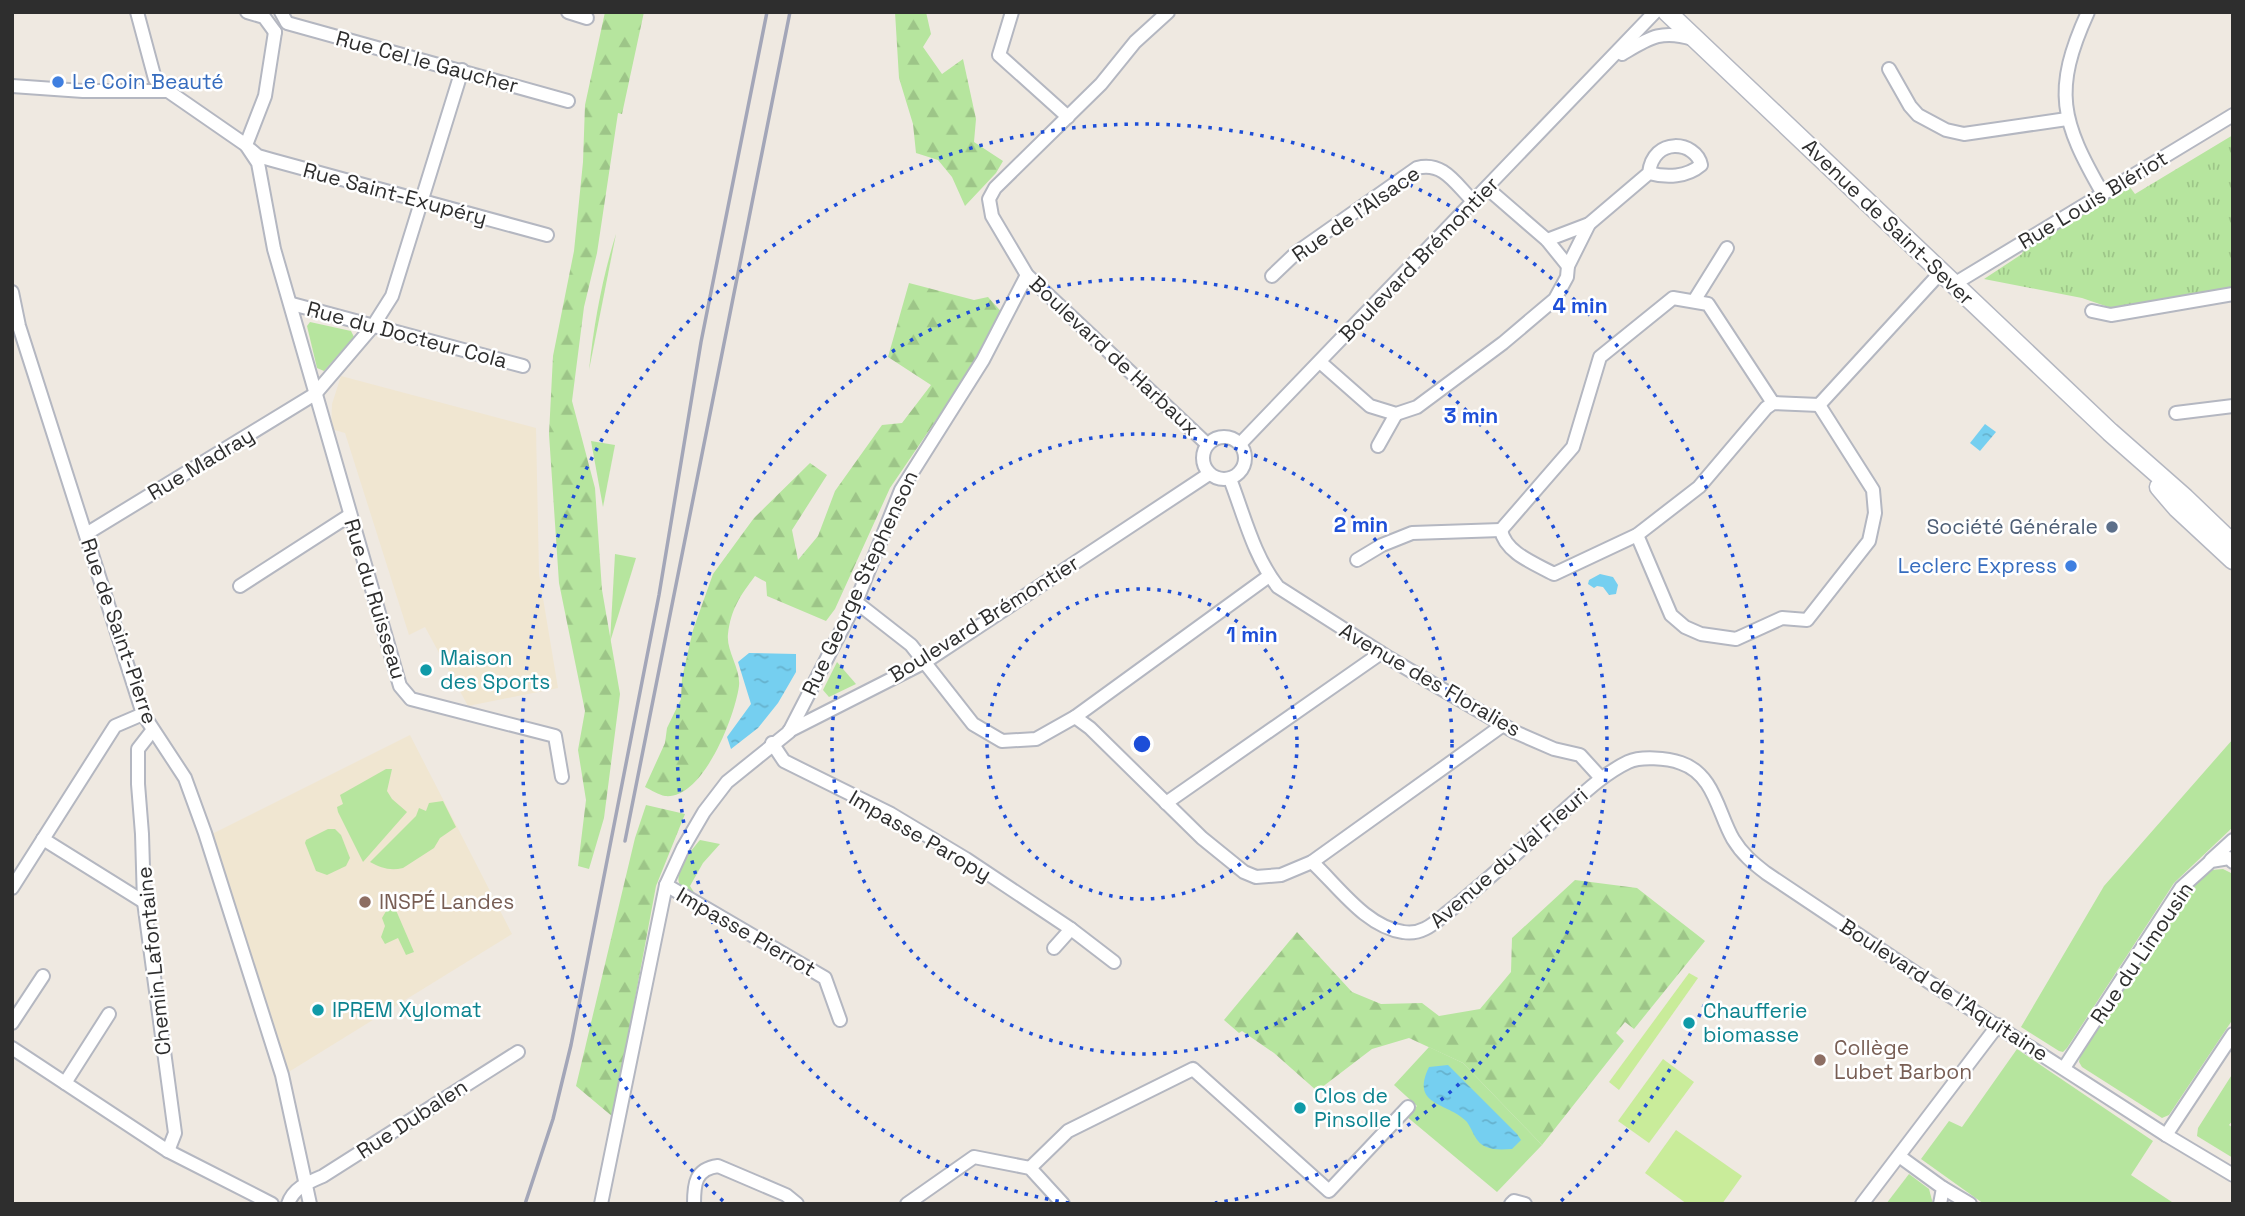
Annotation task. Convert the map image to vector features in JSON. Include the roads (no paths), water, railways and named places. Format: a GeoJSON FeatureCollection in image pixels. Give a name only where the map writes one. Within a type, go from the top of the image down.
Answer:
{"type":"FeatureCollection","features":[{"type":"Feature","properties":{"kind":"main road","name":"Avenue de Saint-Sever"},"geometry":{"type":"LineString","coordinates":[[1667,12],[2110,432],[2233,544]]}},
{"type":"Feature","properties":{"kind":"main road","name":"Avenue de Saint-Sever"},"geometry":{"type":"LineString","coordinates":[[2110,432],[2177,508],[2233,560]]}},
{"type":"Feature","properties":{"kind":"street"},"geometry":{"type":"LineString","coordinates":[[137,12],[155,79],[246,145],[265,96],[275,32],[267,15],[247,12]]}},
{"type":"Feature","properties":{"kind":"street"},"geometry":{"type":"LineString","coordinates":[[568,12],[587,18]]}},
{"type":"Feature","properties":{"kind":"street"},"geometry":{"type":"LineString","coordinates":[[1012,12],[999,55],[1068,117]]}},
{"type":"Feature","properties":{"kind":"street","name":"Boulevard de Harbaux"},"geometry":{"type":"LineString","coordinates":[[1168,12],[1135,42],[1101,84],[995,188],[989,199],[992,216],[1027,275],[1208,444]]}},
{"type":"Feature","properties":{"kind":"street","name":"Boulevard Brémontier"},"geometry":{"type":"LineString","coordinates":[[1240,444],[1656,12]]}},
{"type":"Feature","properties":{"kind":"street"},"geometry":{"type":"LineString","coordinates":[[2088,12],[2072,47],[2066,77],[2067,119],[2079,153],[2103,194]]}},
{"type":"Feature","properties":{"kind":"street","name":"Rue Cel le Gaucher"},"geometry":{"type":"LineString","coordinates":[[275,32],[284,18],[568,101]]}},
{"type":"Feature","properties":{"kind":"street","name":"Boulevard Brémontier"},"geometry":{"type":"LineString","coordinates":[[1597,74],[1622,54],[1657,35],[1670,34],[1697,40]]}},
{"type":"Feature","properties":{"kind":"street"},"geometry":{"type":"LineString","coordinates":[[1889,69],[1918,115],[1946,131],[1964,134],[2067,119]]}},
{"type":"Feature","properties":{"kind":"street"},"geometry":{"type":"LineString","coordinates":[[315,394],[373,326],[392,296],[462,70]]}},
{"type":"Feature","properties":{"kind":"street"},"geometry":{"type":"LineString","coordinates":[[12,86],[83,91],[168,91]]}},
{"type":"Feature","properties":{"kind":"street","name":"Rue Louis Blériot"},"geometry":{"type":"LineString","coordinates":[[1819,405],[1947,278],[2103,194],[2233,116]]}},
{"type":"Feature","properties":{"kind":"street","name":"Rue Saint-Exupéry"},"geometry":{"type":"LineString","coordinates":[[246,145],[258,156],[547,235]]}},
{"type":"Feature","properties":{"kind":"street","name":"Rue du Ruisseau"},"geometry":{"type":"LineString","coordinates":[[246,145],[258,163],[274,248],[400,686],[411,699],[555,736],[562,777]]}},
{"type":"Feature","properties":{"kind":"street","name":"Rue de l'Alsace"},"geometry":{"type":"LineString","coordinates":[[1272,276],[1296,253],[1417,168],[1429,165],[1438,167],[1474,202]]}},
{"type":"Feature","properties":{"kind":"street"},"geometry":{"type":"LineString","coordinates":[[1547,240],[1589,224],[1649,173]]}},
{"type":"Feature","properties":{"kind":"street"},"geometry":{"type":"LineString","coordinates":[[1486,188],[1547,240],[1568,266]]}},
{"type":"Feature","properties":{"kind":"street"},"geometry":{"type":"LineString","coordinates":[[1320,362],[1370,406],[1396,414],[1417,407],[1543,311],[1562,288],[1568,266],[1589,224]]}},
{"type":"Feature","properties":{"kind":"street"},"geometry":{"type":"LineString","coordinates":[[1694,301],[1727,248]]}},
{"type":"Feature","properties":{"kind":"street","name":"Rue George Stephenson"},"geometry":{"type":"LineString","coordinates":[[602,1203],[666,885],[704,812],[727,782],[772,743],[789,732],[856,602],[901,491],[983,360],[1027,275]]}},
{"type":"Feature","properties":{"kind":"street","name":"Rue de Saint-Pierre"},"geometry":{"type":"LineString","coordinates":[[12,292],[19,326],[143,714],[185,778],[205,833],[282,1075],[310,1204]]}},
{"type":"Feature","properties":{"kind":"street"},"geometry":{"type":"LineString","coordinates":[[2092,311],[2111,315],[2233,294]]}},
{"type":"Feature","properties":{"kind":"street"},"geometry":{"type":"LineString","coordinates":[[1357,560],[1382,545],[1412,533],[1502,530],[1573,447],[1600,358],[1673,298],[1708,304],[1773,403]]}},
{"type":"Feature","properties":{"kind":"street","name":"Rue du Docteur Cola"},"geometry":{"type":"LineString","coordinates":[[292,304],[523,366]]}},
{"type":"Feature","properties":{"kind":"street","name":"Rue Madray"},"geometry":{"type":"LineString","coordinates":[[86,534],[315,394]]}},
{"type":"Feature","properties":{"kind":"street"},"geometry":{"type":"LineString","coordinates":[[1502,530],[1503,537],[1520,556],[1554,574],[1637,535],[1699,487],[1759,414],[1773,403],[1819,405],[1873,490],[1875,513],[1869,541],[1807,620],[1782,618],[1736,639],[1701,634],[1685,627],[1671,615],[1637,535]]}},
{"type":"Feature","properties":{"kind":"street"},"geometry":{"type":"LineString","coordinates":[[2176,413],[2233,406]]}},
{"type":"Feature","properties":{"kind":"street"},"geometry":{"type":"LineString","coordinates":[[1378,446],[1396,414]]}},
{"type":"Feature","properties":{"kind":"street"},"geometry":{"type":"LineString","coordinates":[[1228,437],[1240,444],[1244,450],[1241,470],[1230,479],[1216,478],[1209,474],[1203,463],[1204,450],[1213,439],[1228,437]]}},
{"type":"Feature","properties":{"kind":"street","name":"Boulevard Brémontier"},"geometry":{"type":"LineString","coordinates":[[789,732],[925,662],[1209,474]]}},
{"type":"Feature","properties":{"kind":"street","name":"Avenue des Floralies"},"geometry":{"type":"LineString","coordinates":[[1230,479],[1256,547],[1269,576],[1278,587],[1381,653],[1503,725],[1555,749],[1580,755],[1601,778]]}},
{"type":"Feature","properties":{"kind":"street"},"geometry":{"type":"LineString","coordinates":[[240,586],[350,515]]}},
{"type":"Feature","properties":{"kind":"street"},"geometry":{"type":"LineString","coordinates":[[856,602],[911,645],[973,724],[1002,741],[1036,738],[1074,717],[1269,576]]}},
{"type":"Feature","properties":{"kind":"street"},"geometry":{"type":"LineString","coordinates":[[1166,803],[1381,653]]}},
{"type":"Feature","properties":{"kind":"street"},"geometry":{"type":"LineString","coordinates":[[12,888],[115,726],[143,714]]}},
{"type":"Feature","properties":{"kind":"street"},"geometry":{"type":"LineString","coordinates":[[1074,717],[1090,728],[1202,838],[1244,872],[1256,877],[1281,875],[1312,862],[1503,725]]}},
{"type":"Feature","properties":{"kind":"street","name":"Chemin Lafontaine"},"geometry":{"type":"LineString","coordinates":[[152,731],[138,749],[138,784],[144,902],[175,1133],[168,1151]]}},
{"type":"Feature","properties":{"kind":"street","name":"Impasse Paropy"},"geometry":{"type":"LineString","coordinates":[[772,743],[784,761],[891,814],[966,859],[1114,962]]}},
{"type":"Feature","properties":{"kind":"street","name":"Boulevard de l'Aquitaine"},"geometry":{"type":"LineString","coordinates":[[1601,778],[1631,761],[1681,762],[1693,769],[1704,779],[1716,797],[1733,838],[1746,858],[1938,988],[2233,1175]]}},
{"type":"Feature","properties":{"kind":"street","name":"Avenue du Val Fleuri"},"geometry":{"type":"LineString","coordinates":[[1312,862],[1363,912],[1385,927],[1422,933],[1481,886],[1601,778]]}},
{"type":"Feature","properties":{"kind":"street"},"geometry":{"type":"LineString","coordinates":[[43,839],[144,902]]}},
{"type":"Feature","properties":{"kind":"street","name":"Rue du Limousin"},"geometry":{"type":"LineString","coordinates":[[2064,1068],[2181,888],[2233,840]]}},
{"type":"Feature","properties":{"kind":"street"},"geometry":{"type":"LineString","coordinates":[[2211,861],[2229,858],[2233,862]]}},
{"type":"Feature","properties":{"kind":"street","name":"Impasse Pierrot"},"geometry":{"type":"LineString","coordinates":[[666,885],[825,978],[840,1020]]}},
{"type":"Feature","properties":{"kind":"street"},"geometry":{"type":"LineString","coordinates":[[1054,948],[1070,929]]}},
{"type":"Feature","properties":{"kind":"street"},"geometry":{"type":"LineString","coordinates":[[12,1023],[43,976]]}},
{"type":"Feature","properties":{"kind":"street"},"geometry":{"type":"LineString","coordinates":[[65,1083],[109,1014]]}},
{"type":"Feature","properties":{"kind":"street"},"geometry":{"type":"LineString","coordinates":[[1862,1204],[1998,1025]]}},
{"type":"Feature","properties":{"kind":"street"},"geometry":{"type":"LineString","coordinates":[[2166,1135],[2233,1034]]}},
{"type":"Feature","properties":{"kind":"street"},"geometry":{"type":"LineString","coordinates":[[12,1048],[168,1151],[272,1204]]}},
{"type":"Feature","properties":{"kind":"street","name":"Rue Dubalen"},"geometry":{"type":"LineString","coordinates":[[305,1184],[323,1176],[518,1052]]}},
{"type":"Feature","properties":{"kind":"street"},"geometry":{"type":"LineString","coordinates":[[1030,1168],[1068,1131],[1193,1069],[1329,1191],[1408,1107]]}},
{"type":"Feature","properties":{"kind":"street"},"geometry":{"type":"LineString","coordinates":[[907,1204],[974,1157],[1030,1168],[1063,1204]]}},
{"type":"Feature","properties":{"kind":"street"},"geometry":{"type":"LineString","coordinates":[[1899,1157],[1970,1204]]}},
{"type":"Feature","properties":{"kind":"street"},"geometry":{"type":"LineString","coordinates":[[694,1204],[694,1182],[698,1174],[708,1167],[718,1166],[786,1195],[797,1204]]}},
{"type":"Feature","properties":{"kind":"street"},"geometry":{"type":"LineString","coordinates":[[288,1204],[291,1196],[305,1184]]}},
{"type":"Feature","properties":{"kind":"street"},"geometry":{"type":"LineString","coordinates":[[1940,1204],[1943,1188]]}},
{"type":"Feature","properties":{"kind":"street"},"geometry":{"type":"LineString","coordinates":[[1511,1204],[1514,1201],[1525,1204]]}},
{"type":"Feature","properties":{"kind":"water"},"geometry":{"type":"Polygon","coordinates":[[[1985,424],[1996,432],[1980,451],[1970,443],[1985,424]]]}},
{"type":"Feature","properties":{"kind":"water"},"geometry":{"type":"Polygon","coordinates":[[[1600,574],[1613,577],[1618,585],[1616,594],[1609,595],[1603,587],[1594,588],[1588,584],[1589,580],[1600,574]]]}},
{"type":"Feature","properties":{"kind":"water"},"geometry":{"type":"Polygon","coordinates":[[[749,653],[796,654],[796,672],[778,703],[758,728],[731,749],[727,737],[751,704],[738,662],[749,653]]]}},
{"type":"Feature","properties":{"kind":"water"},"geometry":{"type":"Polygon","coordinates":[[[1448,1065],[1517,1134],[1521,1140],[1512,1149],[1495,1149],[1481,1144],[1466,1121],[1427,1096],[1424,1080],[1429,1067],[1448,1065]]]}},
{"type":"Feature","properties":{"kind":"railway"},"geometry":{"type":"LineString","coordinates":[[525,1204],[553,1119],[571,1045],[659,595],[701,342],[767,12]]}},
{"type":"Feature","properties":{"kind":"railway"},"geometry":{"type":"LineString","coordinates":[[625,841],[790,12]]}},
{"type":"Feature","properties":{"kind":"place","name":"Le Coin Beauté"},"geometry":{"type":"Point","coordinates":[58,82]}},
{"type":"Feature","properties":{"kind":"place","name":"Société Générale"},"geometry":{"type":"Point","coordinates":[2112,527]}},
{"type":"Feature","properties":{"kind":"place","name":"Leclerc Express"},"geometry":{"type":"Point","coordinates":[2071,566]}},
{"type":"Feature","properties":{"kind":"place","name":"Maison des Sports"},"geometry":{"type":"Point","coordinates":[426,670]}},
{"type":"Feature","properties":{"kind":"place","name":"INSPÉ Landes"},"geometry":{"type":"Point","coordinates":[365,902]}},
{"type":"Feature","properties":{"kind":"place","name":"IPREM Xylomat"},"geometry":{"type":"Point","coordinates":[318,1010]}},
{"type":"Feature","properties":{"kind":"place","name":"Chaufferie biomasse"},"geometry":{"type":"Point","coordinates":[1689,1023]}},
{"type":"Feature","properties":{"kind":"place","name":"Collège Lubet Barbon"},"geometry":{"type":"Point","coordinates":[1820,1060]}},
{"type":"Feature","properties":{"kind":"place","name":"Clos de Pinsolle I"},"geometry":{"type":"Point","coordinates":[1300,1108]}}]}
